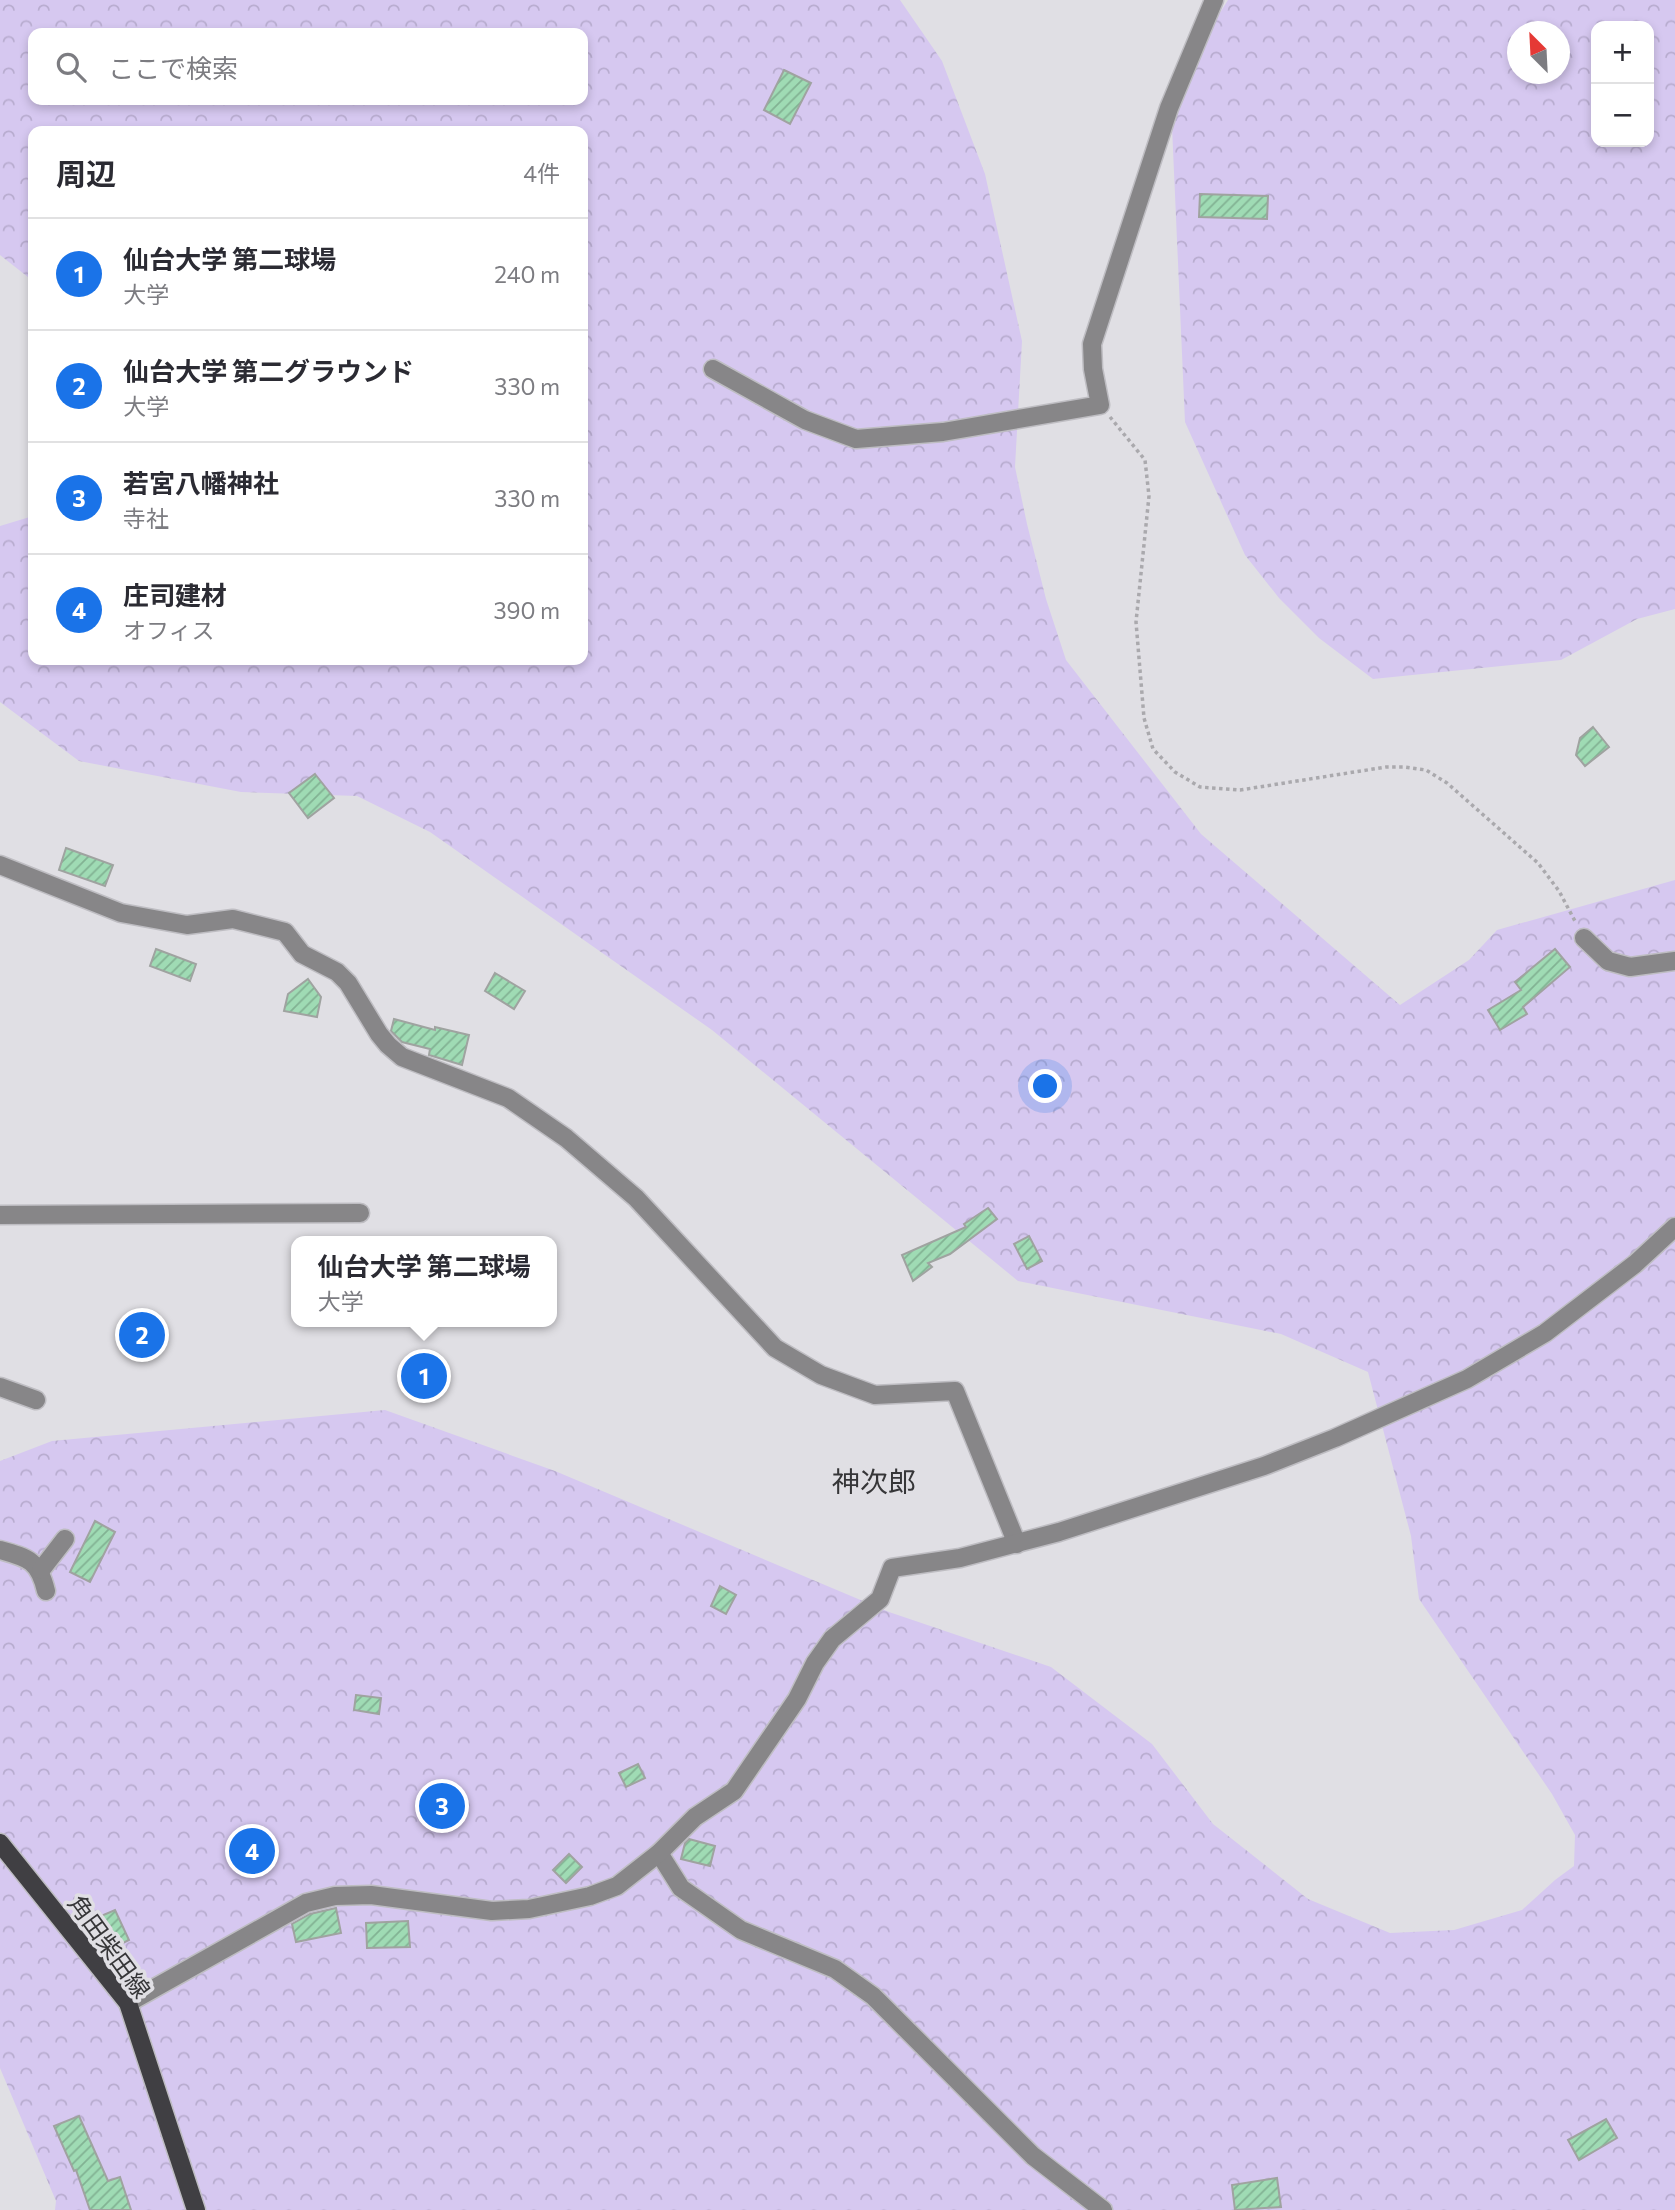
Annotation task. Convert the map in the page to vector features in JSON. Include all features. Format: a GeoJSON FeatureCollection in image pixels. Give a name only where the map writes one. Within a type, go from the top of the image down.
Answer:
{"type":"FeatureCollection","features":[{"type":"Feature","properties":{"kind":"main road","name":"角田柴田線"},"geometry":{"type":"LineString","coordinates":[[0,1843],[128,2003],[196,2210]]}},
{"type":"Feature","properties":{"kind":"street"},"geometry":{"type":"LineString","coordinates":[[713,369],[805,421],[856,439],[943,432],[1100,405],[1093,369],[1092,344],[1169,108],[1214,0]]}},
{"type":"Feature","properties":{"kind":"street"},"geometry":{"type":"LineString","coordinates":[[0,864],[121,913],[187,925],[233,919],[285,932],[302,954],[337,972],[348,983],[379,1034],[402,1056],[508,1098],[544,1121],[604,1169],[636,1198],[775,1348],[821,1375],[874,1395],[955,1391],[1017,1544]]}},
{"type":"Feature","properties":{"kind":"street"},"geometry":{"type":"LineString","coordinates":[[1584,938],[1608,961],[1630,967],[1675,961]]}},
{"type":"Feature","properties":{"kind":"street"},"geometry":{"type":"LineString","coordinates":[[0,1214],[360,1213]]}},
{"type":"Feature","properties":{"kind":"street"},"geometry":{"type":"LineString","coordinates":[[128,2003],[306,1903],[335,1896],[371,1895],[492,1911],[530,1909],[590,1896],[617,1886],[659,1853],[695,1817],[734,1791],[797,1699],[815,1663],[832,1639],[880,1599],[892,1569],[960,1558],[1126,1512],[1264,1466],[1335,1438],[1467,1379],[1545,1333],[1635,1264],[1675,1227]]}},
{"type":"Feature","properties":{"kind":"street"},"geometry":{"type":"LineString","coordinates":[[0,1387],[36,1400]]}},
{"type":"Feature","properties":{"kind":"street"},"geometry":{"type":"LineString","coordinates":[[41,1570],[65,1539]]}},
{"type":"Feature","properties":{"kind":"street"},"geometry":{"type":"LineString","coordinates":[[0,1550],[28,1560],[41,1570],[46,1591]]}},
{"type":"Feature","properties":{"kind":"street"},"geometry":{"type":"LineString","coordinates":[[659,1853],[681,1888],[741,1930],[835,1969],[873,1996],[1033,2156],[1103,2210]]}},
{"type":"Feature","properties":{"kind":"path"},"geometry":{"type":"LineString","coordinates":[[1100,405],[1145,460],[1149,496],[1136,622],[1144,718],[1153,749],[1175,772],[1200,788],[1240,790],[1386,767],[1405,766],[1426,771],[1447,783],[1538,863],[1559,891],[1584,938]]}},
{"type":"Feature","properties":{"kind":"green space"},"geometry":{"type":"Polygon","coordinates":[[[0,0],[900,0],[942,61],[985,174],[1022,341],[1015,467],[1046,599],[1066,660],[1201,834],[1400,1005],[1469,960],[1497,930],[1675,880],[1675,2210],[55,2210],[56,2201],[0,2068],[0,1461],[52,1441],[385,1410],[555,1471],[889,1612],[1051,1667],[1152,1744],[1213,1824],[1308,1899],[1390,1933],[1454,1930],[1522,1910],[1574,1866],[1575,1835],[1552,1794],[1419,1599],[1411,1536],[1368,1372],[1281,1334],[1018,1281],[712,1030],[430,832],[357,796],[241,792],[79,761],[0,702],[0,526],[28,518],[28,665],[588,665],[588,126],[28,126],[28,277],[0,255],[0,0]]]}},
{"type":"Feature","properties":{"kind":"green space"},"geometry":{"type":"Polygon","coordinates":[[[1228,0],[1675,0],[1675,609],[1637,619],[1561,660],[1373,679],[1319,638],[1279,598],[1245,555],[1185,422],[1170,81],[1199,46],[1228,0]]]}},
{"type":"Feature","properties":{"kind":"building"},"geometry":{"type":"Polygon","coordinates":[[[784,70],[811,83],[790,124],[764,110],[784,70]]]}},
{"type":"Feature","properties":{"kind":"building"},"geometry":{"type":"Polygon","coordinates":[[[1200,194],[1268,196],[1267,219],[1199,217],[1200,194]]]}},
{"type":"Feature","properties":{"kind":"building"},"geometry":{"type":"Polygon","coordinates":[[[1593,727],[1609,747],[1585,766],[1576,755],[1580,738],[1593,727]]]}},
{"type":"Feature","properties":{"kind":"building"},"geometry":{"type":"Polygon","coordinates":[[[315,774],[334,798],[308,818],[289,793],[315,774]]]}},
{"type":"Feature","properties":{"kind":"building"},"geometry":{"type":"Polygon","coordinates":[[[66,848],[113,865],[105,886],[59,870],[66,848]]]}},
{"type":"Feature","properties":{"kind":"building"},"geometry":{"type":"Polygon","coordinates":[[[156,949],[196,964],[190,981],[150,966],[156,949]]]}},
{"type":"Feature","properties":{"kind":"building"},"geometry":{"type":"Polygon","coordinates":[[[1555,949],[1570,967],[1523,1007],[1527,1014],[1500,1030],[1488,1010],[1521,990],[1515,982],[1555,949]]]}},
{"type":"Feature","properties":{"kind":"building"},"geometry":{"type":"Polygon","coordinates":[[[495,973],[525,991],[514,1009],[485,991],[495,973]]]}},
{"type":"Feature","properties":{"kind":"building"},"geometry":{"type":"Polygon","coordinates":[[[308,979],[321,997],[317,1017],[284,1011],[288,994],[308,979]]]}},
{"type":"Feature","properties":{"kind":"building"},"geometry":{"type":"Polygon","coordinates":[[[394,1019],[435,1030],[435,1027],[469,1035],[462,1065],[429,1055],[430,1049],[402,1042],[391,1031],[394,1019]]]}},
{"type":"Feature","properties":{"kind":"building"},"geometry":{"type":"Polygon","coordinates":[[[988,1208],[997,1219],[950,1254],[928,1263],[932,1267],[913,1281],[902,1255],[966,1227],[964,1224],[988,1208]]]}},
{"type":"Feature","properties":{"kind":"building"},"geometry":{"type":"Polygon","coordinates":[[[1029,1236],[1042,1261],[1027,1269],[1014,1244],[1029,1236]]]}},
{"type":"Feature","properties":{"kind":"building"},"geometry":{"type":"Polygon","coordinates":[[[95,1521],[115,1532],[90,1582],[70,1572],[95,1521]]]}},
{"type":"Feature","properties":{"kind":"building"},"geometry":{"type":"Polygon","coordinates":[[[720,1586],[736,1595],[726,1614],[711,1606],[720,1586]]]}},
{"type":"Feature","properties":{"kind":"building"},"geometry":{"type":"Polygon","coordinates":[[[356,1695],[381,1698],[379,1714],[354,1710],[356,1695]]]}},
{"type":"Feature","properties":{"kind":"building"},"geometry":{"type":"Polygon","coordinates":[[[638,1764],[645,1778],[626,1787],[619,1773],[638,1764]]]}},
{"type":"Feature","properties":{"kind":"building"},"geometry":{"type":"Polygon","coordinates":[[[432,1794],[461,1800],[456,1818],[426,1811],[432,1794]]]}},
{"type":"Feature","properties":{"kind":"building"},"geometry":{"type":"Polygon","coordinates":[[[689,1839],[715,1846],[710,1866],[681,1859],[685,1843],[689,1839]]]}},
{"type":"Feature","properties":{"kind":"building"},"geometry":{"type":"Polygon","coordinates":[[[569,1854],[582,1867],[566,1883],[553,1870],[569,1854]]]}},
{"type":"Feature","properties":{"kind":"building"},"geometry":{"type":"Polygon","coordinates":[[[336,1908],[341,1933],[296,1942],[292,1924],[310,1914],[336,1908]]]}},
{"type":"Feature","properties":{"kind":"building"},"geometry":{"type":"Polygon","coordinates":[[[115,1910],[129,1940],[115,1947],[101,1916],[115,1910]]]}},
{"type":"Feature","properties":{"kind":"building"},"geometry":{"type":"Polygon","coordinates":[[[408,1921],[410,1947],[367,1948],[366,1923],[408,1921]]]}},
{"type":"Feature","properties":{"kind":"building"},"geometry":{"type":"Polygon","coordinates":[[[79,2116],[108,2181],[120,2177],[131,2210],[90,2210],[76,2170],[74,2171],[54,2126],[79,2116]]]}},
{"type":"Feature","properties":{"kind":"building"},"geometry":{"type":"Polygon","coordinates":[[[1606,2119],[1617,2138],[1579,2160],[1568,2140],[1606,2119]]]}},
{"type":"Feature","properties":{"kind":"building"},"geometry":{"type":"Polygon","coordinates":[[[1277,2178],[1281,2207],[1235,2210],[1232,2185],[1277,2178]]]}},
{"type":"Feature","properties":{"kind":"place","name":"仙台大学 第二グラウンド"},"geometry":{"type":"Point","coordinates":[142,1335]}},
{"type":"Feature","properties":{"kind":"place","name":"仙台大学 第二球場"},"geometry":{"type":"Point","coordinates":[424,1376]}},
{"type":"Feature","properties":{"kind":"place","name":"若宮八幡神社"},"geometry":{"type":"Point","coordinates":[442,1806]}},
{"type":"Feature","properties":{"kind":"place","name":"庄司建材"},"geometry":{"type":"Point","coordinates":[252,1851]}},
{"type":"Feature","properties":{"kind":"district","name":"神次郎"},"geometry":{"type":"Point","coordinates":[874,1481]}}]}
